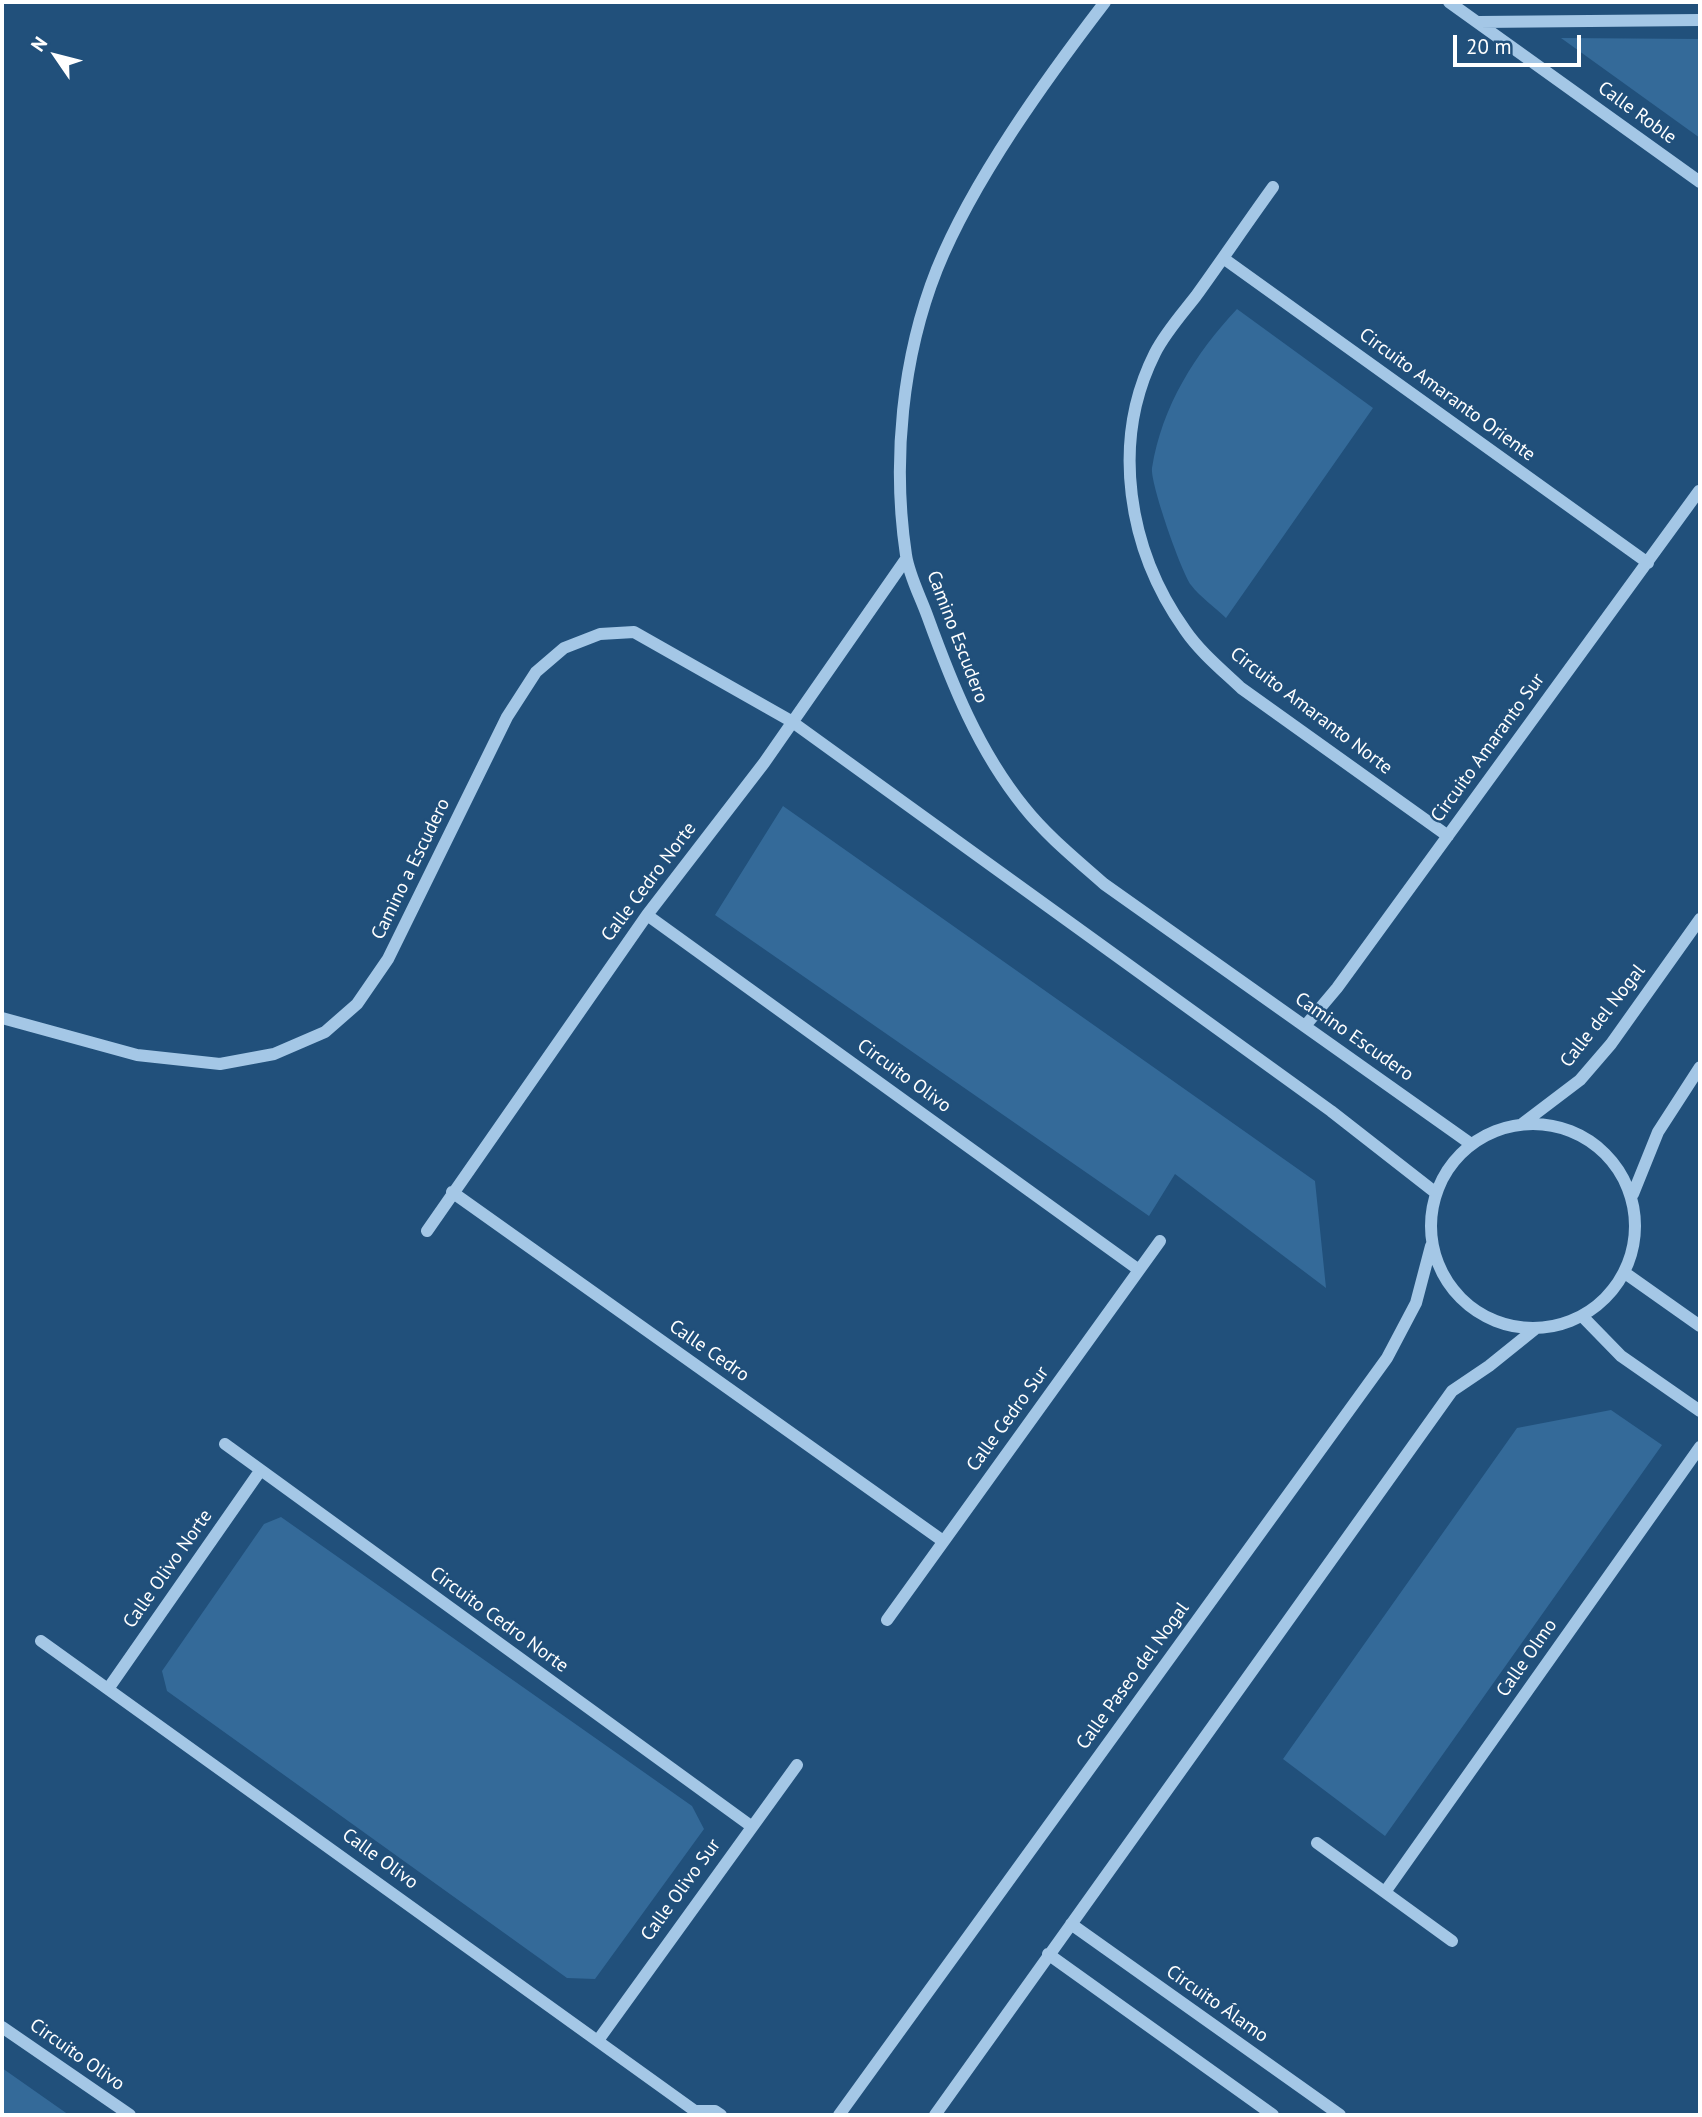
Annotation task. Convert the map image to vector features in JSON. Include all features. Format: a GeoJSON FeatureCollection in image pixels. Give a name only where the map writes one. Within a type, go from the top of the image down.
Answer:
{"type":"FeatureCollection","features":[{"type":"Feature","properties":{"kind":"street","name":"Camino Escudero"},"geometry":{"type":"LineString","coordinates":[[1105,2],[1072,46],[979,186],[937,269],[921,316],[906,383],[901,508],[906,559],[955,693],[988,756],[1025,808],[1104,884],[1471,1144]]}},
{"type":"Feature","properties":{"kind":"street","name":"Calle Roble"},"geometry":{"type":"LineString","coordinates":[[1449,2],[1700,182]]}},
{"type":"Feature","properties":{"kind":"street"},"geometry":{"type":"LineString","coordinates":[[1478,22],[1700,19]]}},
{"type":"Feature","properties":{"kind":"street","name":"Circuito Amaranto Norte"},"geometry":{"type":"LineString","coordinates":[[1273,187],[1156,351],[1137,395],[1130,440],[1130,482],[1139,537],[1159,589],[1186,632],[1241,688],[1448,836]]}},
{"type":"Feature","properties":{"kind":"street","name":"Circuito Amaranto Oriente"},"geometry":{"type":"LineString","coordinates":[[1223,258],[1648,563]]}},
{"type":"Feature","properties":{"kind":"street","name":"Circuito Amaranto Sur"},"geometry":{"type":"LineString","coordinates":[[1306,1026],[1337,988],[1699,491]]}},
{"type":"Feature","properties":{"kind":"street","name":"Calle Cedro Norte"},"geometry":{"type":"LineString","coordinates":[[427,1231],[647,915],[764,763],[906,559]]}},
{"type":"Feature","properties":{"kind":"street","name":"Camino a Escudero"},"geometry":{"type":"LineString","coordinates":[[2,1018],[137,1055],[220,1064],[274,1054],[325,1032],[357,1004],[388,958],[507,717],[536,672],[564,648],[600,634],[634,632],[791,721]]}},
{"type":"Feature","properties":{"kind":"street"},"geometry":{"type":"LineString","coordinates":[[791,721],[1331,1111],[1436,1194]]}},
{"type":"Feature","properties":{"kind":"street","name":"Circuito Olivo"},"geometry":{"type":"LineString","coordinates":[[647,915],[1139,1270]]}},
{"type":"Feature","properties":{"kind":"street","name":"Calle del Nogal"},"geometry":{"type":"LineString","coordinates":[[1522,1124],[1580,1080],[1611,1044],[1700,919]]}},
{"type":"Feature","properties":{"kind":"street"},"geometry":{"type":"LineString","coordinates":[[1633,1194],[1658,1132],[1700,1067]]}},
{"type":"Feature","properties":{"kind":"street"},"geometry":{"type":"LineString","coordinates":[[1522,1124],[1559,1127],[1587,1139],[1613,1163],[1633,1194],[1637,1221],[1634,1248],[1625,1273],[1600,1305],[1559,1325],[1535,1329],[1506,1325],[1480,1313],[1459,1298],[1443,1278],[1430,1246],[1431,1216],[1436,1194],[1450,1166],[1471,1144],[1499,1128],[1522,1124]]}},
{"type":"Feature","properties":{"kind":"street","name":"Calle Cedro"},"geometry":{"type":"LineString","coordinates":[[452,1192],[943,1541]]}},
{"type":"Feature","properties":{"kind":"street","name":"Calle Cedro Sur"},"geometry":{"type":"LineString","coordinates":[[887,1620],[1160,1241]]}},
{"type":"Feature","properties":{"kind":"street","name":"Calle Paseo del Nogal"},"geometry":{"type":"LineString","coordinates":[[839,2115],[1387,1358],[1416,1303],[1430,1246]]}},
{"type":"Feature","properties":{"kind":"street"},"geometry":{"type":"LineString","coordinates":[[1625,1273],[1700,1326]]}},
{"type":"Feature","properties":{"kind":"street"},"geometry":{"type":"LineString","coordinates":[[1582,1316],[1621,1356],[1700,1411]]}},
{"type":"Feature","properties":{"kind":"street"},"geometry":{"type":"LineString","coordinates":[[935,2115],[1452,1391],[1489,1366],[1535,1329]]}},
{"type":"Feature","properties":{"kind":"street","name":"Circuito Cedro Norte"},"geometry":{"type":"LineString","coordinates":[[225,1444],[751,1826]]}},
{"type":"Feature","properties":{"kind":"street","name":"Calle Olmo"},"geometry":{"type":"LineString","coordinates":[[1385,1892],[1700,1447]]}},
{"type":"Feature","properties":{"kind":"street","name":"Calle Olivo Norte"},"geometry":{"type":"LineString","coordinates":[[108,1689],[260,1471]]}},
{"type":"Feature","properties":{"kind":"street","name":"Calle Olivo"},"geometry":{"type":"LineString","coordinates":[[41,1641],[598,2039],[696,2113],[715,2111],[721,2115]]}},
{"type":"Feature","properties":{"kind":"street","name":"Calle Olivo Sur"},"geometry":{"type":"LineString","coordinates":[[598,2039],[797,1765]]}},
{"type":"Feature","properties":{"kind":"street"},"geometry":{"type":"LineString","coordinates":[[1317,1843],[1452,1941]]}},
{"type":"Feature","properties":{"kind":"street","name":"Circuito Álamo"},"geometry":{"type":"LineString","coordinates":[[1071,1924],[1340,2115]]}},
{"type":"Feature","properties":{"kind":"street"},"geometry":{"type":"LineString","coordinates":[[1048,1954],[1273,2115]]}},
{"type":"Feature","properties":{"kind":"street","name":"Circuito Olivo"},"geometry":{"type":"LineString","coordinates":[[2,2027],[130,2115]]}},
{"type":"Feature","properties":{"kind":"shaded area"},"geometry":{"type":"Polygon","coordinates":[[[1561,38],[1700,39],[1700,138],[1561,38]]]}},
{"type":"Feature","properties":{"kind":"shaded area"},"geometry":{"type":"Polygon","coordinates":[[[1237,309],[1373,408],[1226,618],[1186,577],[1161,508],[1152,468],[1164,423],[1182,382],[1207,344],[1237,309]]]}},
{"type":"Feature","properties":{"kind":"shaded area"},"geometry":{"type":"Polygon","coordinates":[[[783,806],[1315,1181],[1326,1288],[1175,1174],[1149,1216],[715,915],[783,806]]]}},
{"type":"Feature","properties":{"kind":"shaded area"},"geometry":{"type":"Polygon","coordinates":[[[1611,1410],[1662,1445],[1385,1836],[1283,1759],[1517,1428],[1611,1410]]]}},
{"type":"Feature","properties":{"kind":"shaded area"},"geometry":{"type":"Polygon","coordinates":[[[281,1517],[692,1806],[704,1829],[595,1979],[567,1978],[167,1691],[162,1671],[264,1524],[281,1517]]]}},
{"type":"Feature","properties":{"kind":"shaded area"},"geometry":{"type":"Polygon","coordinates":[[[2,2068],[69,2115],[2,2115],[2,2068]]]}}]}
